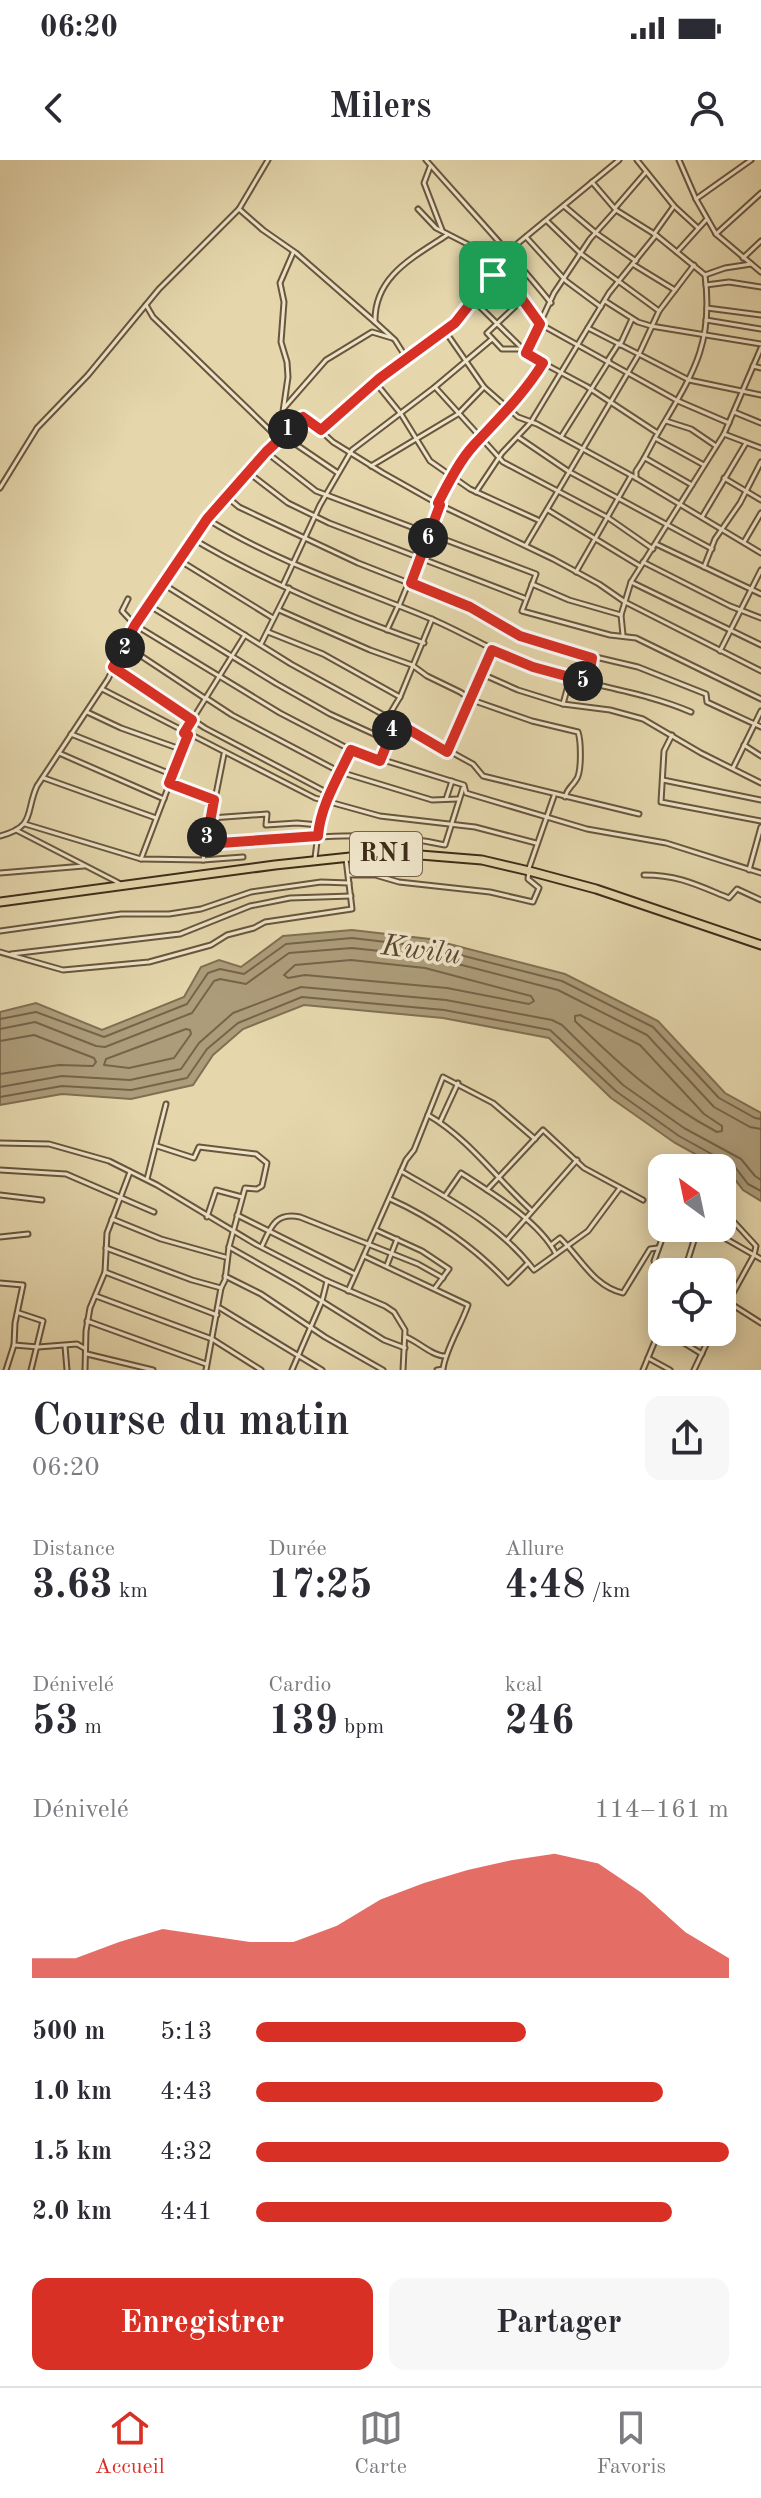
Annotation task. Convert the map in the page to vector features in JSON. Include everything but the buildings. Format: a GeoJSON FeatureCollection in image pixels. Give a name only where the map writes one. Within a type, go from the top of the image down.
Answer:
{"type":"FeatureCollection","features":[{"type":"Feature","properties":{"kind":"highway","name":"RN1"},"geometry":{"type":"LineString","coordinates":[[0,902],[369,855],[445,856],[482,860],[596,889],[761,945]]}},
{"type":"Feature","properties":{"kind":"street"},"geometry":{"type":"LineString","coordinates":[[0,488],[37,428],[88,375],[193,253],[239,209],[268,160]]}},
{"type":"Feature","properties":{"kind":"street"},"geometry":{"type":"LineString","coordinates":[[426,160],[551,303]]}},
{"type":"Feature","properties":{"kind":"street"},"geometry":{"type":"LineString","coordinates":[[321,430],[375,382],[445,331],[493,275],[508,252],[619,160]]}},
{"type":"Feature","properties":{"kind":"street"},"geometry":{"type":"LineString","coordinates":[[637,160],[674,206],[698,228]]}},
{"type":"Feature","properties":{"kind":"street"},"geometry":{"type":"LineString","coordinates":[[679,160],[706,220],[716,234],[761,272]]}},
{"type":"Feature","properties":{"kind":"street"},"geometry":{"type":"LineString","coordinates":[[696,199],[751,160]]}},
{"type":"Feature","properties":{"kind":"street"},"geometry":{"type":"LineString","coordinates":[[430,165],[424,183],[446,234]]}},
{"type":"Feature","properties":{"kind":"street"},"geometry":{"type":"LineString","coordinates":[[524,351],[554,293],[580,253],[646,172]]}},
{"type":"Feature","properties":{"kind":"street"},"geometry":{"type":"LineString","coordinates":[[592,182],[616,209],[705,275],[705,333],[689,380],[636,471],[636,478]]}},
{"type":"Feature","properties":{"kind":"street"},"geometry":{"type":"LineString","coordinates":[[716,234],[761,193]]}},
{"type":"Feature","properties":{"kind":"street"},"geometry":{"type":"LineString","coordinates":[[564,206],[675,290]]}},
{"type":"Feature","properties":{"kind":"street"},"geometry":{"type":"LineString","coordinates":[[476,492],[499,458],[531,422],[604,301],[674,206]]}},
{"type":"Feature","properties":{"kind":"street"},"geometry":{"type":"LineString","coordinates":[[239,209],[293,251],[393,338],[407,359]]}},
{"type":"Feature","properties":{"kind":"street"},"geometry":{"type":"LineString","coordinates":[[418,209],[430,223],[446,234],[477,249],[493,275]]}},
{"type":"Feature","properties":{"kind":"street"},"geometry":{"type":"LineString","coordinates":[[677,252],[706,220]]}},
{"type":"Feature","properties":{"kind":"street"},"geometry":{"type":"LineString","coordinates":[[547,221],[580,253],[659,311]]}},
{"type":"Feature","properties":{"kind":"street"},"geometry":{"type":"LineString","coordinates":[[375,322],[383,286],[406,261],[446,234]]}},
{"type":"Feature","properties":{"kind":"street"},"geometry":{"type":"LineString","coordinates":[[526,237],[564,278],[601,307]]}},
{"type":"Feature","properties":{"kind":"street"},"geometry":{"type":"LineString","coordinates":[[743,258],[761,241]]}},
{"type":"Feature","properties":{"kind":"street"},"geometry":{"type":"LineString","coordinates":[[280,437],[278,430],[284,408],[287,362],[281,342],[284,302],[280,283],[293,251]]}},
{"type":"Feature","properties":{"kind":"street"},"geometry":{"type":"LineString","coordinates":[[705,275],[751,264]]}},
{"type":"Feature","properties":{"kind":"street"},"geometry":{"type":"LineString","coordinates":[[525,546],[639,354],[659,311],[694,265]]}},
{"type":"Feature","properties":{"kind":"street"},"geometry":{"type":"LineString","coordinates":[[499,267],[540,324],[678,401],[729,423]]}},
{"type":"Feature","properties":{"kind":"street"},"geometry":{"type":"LineString","coordinates":[[706,285],[729,282],[761,286]]}},
{"type":"Feature","properties":{"kind":"street"},"geometry":{"type":"LineString","coordinates":[[473,300],[524,351],[592,390],[704,465]]}},
{"type":"Feature","properties":{"kind":"street"},"geometry":{"type":"LineString","coordinates":[[522,300],[487,333],[502,349],[524,351]]}},
{"type":"Feature","properties":{"kind":"street"},"geometry":{"type":"LineString","coordinates":[[604,301],[651,326],[705,333],[761,346],[724,434],[631,582],[621,615],[623,635]]}},
{"type":"Feature","properties":{"kind":"street"},"geometry":{"type":"LineString","coordinates":[[146,305],[153,317],[280,437],[338,473]]}},
{"type":"Feature","properties":{"kind":"street"},"geometry":{"type":"LineString","coordinates":[[707,308],[761,315]]}},
{"type":"Feature","properties":{"kind":"street"},"geometry":{"type":"LineString","coordinates":[[561,437],[633,318]]}},
{"type":"Feature","properties":{"kind":"street"},"geometry":{"type":"LineString","coordinates":[[706,320],[761,329]]}},
{"type":"Feature","properties":{"kind":"street"},"geometry":{"type":"LineString","coordinates":[[588,328],[689,380],[761,395]]}},
{"type":"Feature","properties":{"kind":"street"},"geometry":{"type":"LineString","coordinates":[[445,331],[484,387],[518,417],[636,478],[761,553]]}},
{"type":"Feature","properties":{"kind":"street"},"geometry":{"type":"LineString","coordinates":[[284,408],[326,360],[371,332],[393,338]]}},
{"type":"Feature","properties":{"kind":"street"},"geometry":{"type":"LineString","coordinates":[[283,585],[350,453],[492,339]]}},
{"type":"Feature","properties":{"kind":"street"},"geometry":{"type":"LineString","coordinates":[[387,630],[411,583],[439,504],[452,478],[471,448],[508,409],[543,363]]}},
{"type":"Feature","properties":{"kind":"street"},"geometry":{"type":"LineString","coordinates":[[753,366],[761,368]]}},
{"type":"Feature","properties":{"kind":"street"},"geometry":{"type":"LineString","coordinates":[[375,382],[401,414],[430,461],[476,492],[540,521]]}},
{"type":"Feature","properties":{"kind":"street"},"geometry":{"type":"LineString","coordinates":[[435,387],[499,458],[607,517],[653,549]]}},
{"type":"Feature","properties":{"kind":"street"},"geometry":{"type":"LineString","coordinates":[[371,466],[458,414],[484,387]]}},
{"type":"Feature","properties":{"kind":"street"},"geometry":{"type":"LineString","coordinates":[[734,412],[761,423]]}},
{"type":"Feature","properties":{"kind":"street"},"geometry":{"type":"LineString","coordinates":[[0,836],[25,824],[33,796],[102,689],[135,625],[207,519],[280,437],[303,417],[350,453],[439,504],[576,572],[625,602],[761,671]]}},
{"type":"Feature","properties":{"kind":"street"},"geometry":{"type":"LineString","coordinates":[[666,421],[691,429],[716,446]]}},
{"type":"Feature","properties":{"kind":"street"},"geometry":{"type":"LineString","coordinates":[[724,434],[761,448]]}},
{"type":"Feature","properties":{"kind":"street"},"geometry":{"type":"LineString","coordinates":[[518,437],[568,471],[712,549]]}},
{"type":"Feature","properties":{"kind":"street"},"geometry":{"type":"LineString","coordinates":[[702,517],[746,443]]}},
{"type":"Feature","properties":{"kind":"street"},"geometry":{"type":"LineString","coordinates":[[266,452],[316,491],[536,574],[522,611],[645,642],[761,699]]}},
{"type":"Feature","properties":{"kind":"street"},"geometry":{"type":"LineString","coordinates":[[645,458],[692,485]]}},
{"type":"Feature","properties":{"kind":"street"},"geometry":{"type":"LineString","coordinates":[[704,567],[721,530],[761,462]]}},
{"type":"Feature","properties":{"kind":"street"},"geometry":{"type":"LineString","coordinates":[[249,473],[288,503],[316,517],[525,598]]}},
{"type":"Feature","properties":{"kind":"street"},"geometry":{"type":"LineString","coordinates":[[576,572],[631,476]]}},
{"type":"Feature","properties":{"kind":"street"},"geometry":{"type":"LineString","coordinates":[[724,478],[761,500]]}},
{"type":"Feature","properties":{"kind":"street"},"geometry":{"type":"LineString","coordinates":[[226,496],[239,507],[304,539],[470,607],[520,636],[592,658],[638,667],[678,682],[706,694],[707,702],[761,727]]}},
{"type":"Feature","properties":{"kind":"street"},"geometry":{"type":"LineString","coordinates":[[546,510],[642,564],[761,618]]}},
{"type":"Feature","properties":{"kind":"street"},"geometry":{"type":"LineString","coordinates":[[744,542],[761,513]]}},
{"type":"Feature","properties":{"kind":"street"},"geometry":{"type":"LineString","coordinates":[[207,519],[292,562],[432,619],[492,650],[570,678],[658,699],[691,712]]}},
{"type":"Feature","properties":{"kind":"street"},"geometry":{"type":"LineString","coordinates":[[193,539],[264,578],[424,643]]}},
{"type":"Feature","properties":{"kind":"street"},"geometry":{"type":"LineString","coordinates":[[656,544],[761,594]]}},
{"type":"Feature","properties":{"kind":"street"},"geometry":{"type":"LineString","coordinates":[[179,560],[273,618]]}},
{"type":"Feature","properties":{"kind":"street"},"geometry":{"type":"LineString","coordinates":[[720,651],[761,570]]}},
{"type":"Feature","properties":{"kind":"street"},"geometry":{"type":"LineString","coordinates":[[631,582],[761,645]]}},
{"type":"Feature","properties":{"kind":"street"},"geometry":{"type":"LineString","coordinates":[[163,584],[245,635],[473,764],[483,776],[639,814]]}},
{"type":"Feature","properties":{"kind":"street"},"geometry":{"type":"LineString","coordinates":[[532,584],[569,600],[621,615]]}},
{"type":"Feature","properties":{"kind":"street"},"geometry":{"type":"LineString","coordinates":[[261,644],[289,588]]}},
{"type":"Feature","properties":{"kind":"street"},"geometry":{"type":"LineString","coordinates":[[128,599],[122,611],[135,625],[219,677],[351,750],[464,785]]}},
{"type":"Feature","properties":{"kind":"street"},"geometry":{"type":"LineString","coordinates":[[150,606],[330,714],[387,740]]}},
{"type":"Feature","properties":{"kind":"street"},"geometry":{"type":"LineString","coordinates":[[279,610],[357,645],[412,665],[472,700],[532,721],[578,732],[581,748],[577,778],[565,797]]}},
{"type":"Feature","properties":{"kind":"street"},"geometry":{"type":"LineString","coordinates":[[388,717],[400,697],[432,619]]}},
{"type":"Feature","properties":{"kind":"street"},"geometry":{"type":"LineString","coordinates":[[268,632],[323,654],[400,697]]}},
{"type":"Feature","properties":{"kind":"street"},"geometry":{"type":"LineString","coordinates":[[141,859],[192,720],[245,635]]}},
{"type":"Feature","properties":{"kind":"street"},"geometry":{"type":"LineString","coordinates":[[126,646],[232,715],[340,772],[432,800],[458,799]]}},
{"type":"Feature","properties":{"kind":"street"},"geometry":{"type":"LineString","coordinates":[[447,752],[492,650]]}},
{"type":"Feature","properties":{"kind":"street"},"geometry":{"type":"LineString","coordinates":[[588,682],[592,658]]}},
{"type":"Feature","properties":{"kind":"street"},"geometry":{"type":"LineString","coordinates":[[113,667],[192,720],[330,794]]}},
{"type":"Feature","properties":{"kind":"street"},"geometry":{"type":"LineString","coordinates":[[482,674],[518,690],[563,704],[635,716],[761,783]]}},
{"type":"Feature","properties":{"kind":"street"},"geometry":{"type":"LineString","coordinates":[[563,704],[570,678]]}},
{"type":"Feature","properties":{"kind":"street"},"geometry":{"type":"LineString","coordinates":[[102,689],[186,734],[327,802],[380,816],[475,827],[536,843]]}},
{"type":"Feature","properties":{"kind":"street"},"geometry":{"type":"LineString","coordinates":[[733,768],[761,711]]}},
{"type":"Feature","properties":{"kind":"street"},"geometry":{"type":"LineString","coordinates":[[87,712],[183,750]]}},
{"type":"Feature","properties":{"kind":"street"},"geometry":{"type":"LineString","coordinates":[[380,761],[396,722]]}},
{"type":"Feature","properties":{"kind":"street"},"geometry":{"type":"LineString","coordinates":[[71,734],[172,774]]}},
{"type":"Feature","properties":{"kind":"street"},"geometry":{"type":"LineString","coordinates":[[672,735],[664,751],[659,796],[662,803],[761,821]]}},
{"type":"Feature","properties":{"kind":"street"},"geometry":{"type":"LineString","coordinates":[[744,745],[761,756]]}},
{"type":"Feature","properties":{"kind":"street"},"geometry":{"type":"LineString","coordinates":[[314,862],[319,825],[351,750]]}},
{"type":"Feature","properties":{"kind":"street"},"geometry":{"type":"LineString","coordinates":[[59,753],[164,799]]}},
{"type":"Feature","properties":{"kind":"street"},"geometry":{"type":"LineString","coordinates":[[203,860],[224,753]]}},
{"type":"Feature","properties":{"kind":"street"},"geometry":{"type":"LineString","coordinates":[[44,778],[156,818]]}},
{"type":"Feature","properties":{"kind":"street"},"geometry":{"type":"LineString","coordinates":[[663,780],[761,800]]}},
{"type":"Feature","properties":{"kind":"street"},"geometry":{"type":"LineString","coordinates":[[446,799],[452,781]]}},
{"type":"Feature","properties":{"kind":"street"},"geometry":{"type":"LineString","coordinates":[[169,783],[214,800]]}},
{"type":"Feature","properties":{"kind":"street"},"geometry":{"type":"LineString","coordinates":[[206,844],[375,834],[445,845],[464,785]]}},
{"type":"Feature","properties":{"kind":"street"},"geometry":{"type":"LineString","coordinates":[[464,785],[466,793],[478,798],[587,829],[666,843],[761,873]]}},
{"type":"Feature","properties":{"kind":"street"},"geometry":{"type":"LineString","coordinates":[[349,875],[375,875],[399,882],[490,892],[533,902],[539,888],[528,879],[528,871],[555,794]]}},
{"type":"Feature","properties":{"kind":"street"},"geometry":{"type":"LineString","coordinates":[[211,818],[267,814],[266,825],[319,825]]}},
{"type":"Feature","properties":{"kind":"street"},"geometry":{"type":"LineString","coordinates":[[25,824],[141,859],[243,857]]}},
{"type":"Feature","properties":{"kind":"street"},"geometry":{"type":"LineString","coordinates":[[749,870],[760,840],[761,827]]}},
{"type":"Feature","properties":{"kind":"street"},"geometry":{"type":"LineString","coordinates":[[16,830],[125,885]]}},
{"type":"Feature","properties":{"kind":"street"},"geometry":{"type":"LineString","coordinates":[[0,952],[63,970],[149,962],[211,945],[227,935],[265,922],[352,909],[346,859]]}},
{"type":"Feature","properties":{"kind":"street"},"geometry":{"type":"LineString","coordinates":[[0,873],[86,866]]}},
{"type":"Feature","properties":{"kind":"street"},"geometry":{"type":"LineString","coordinates":[[644,875],[668,875],[696,882],[729,898],[737,889],[761,900]]}},
{"type":"Feature","properties":{"kind":"street"},"geometry":{"type":"LineString","coordinates":[[0,931],[121,914],[169,914],[201,909],[251,892],[321,882],[349,883]]}},
{"type":"Feature","properties":{"kind":"street"},"geometry":{"type":"LineString","coordinates":[[7,954],[180,934],[250,906],[290,898],[351,896]]}},
{"type":"Feature","properties":{"kind":"street"},"geometry":{"type":"LineString","coordinates":[[348,1291],[401,1171],[414,1150],[443,1077],[504,1111],[535,1139]]}},
{"type":"Feature","properties":{"kind":"street"},"geometry":{"type":"LineString","coordinates":[[440,1122],[458,1083]]}},
{"type":"Feature","properties":{"kind":"street"},"geometry":{"type":"LineString","coordinates":[[147,1179],[166,1104]]}},
{"type":"Feature","properties":{"kind":"street"},"geometry":{"type":"LineString","coordinates":[[428,1115],[440,1122],[531,1210]]}},
{"type":"Feature","properties":{"kind":"street"},"geometry":{"type":"LineString","coordinates":[[487,1190],[543,1130],[584,1168],[643,1200]]}},
{"type":"Feature","properties":{"kind":"street"},"geometry":{"type":"LineString","coordinates":[[0,1143],[64,1147],[109,1161],[147,1179],[232,1231],[394,1312],[401,1320],[405,1337],[403,1370]]}},
{"type":"Feature","properties":{"kind":"street"},"geometry":{"type":"LineString","coordinates":[[157,1146],[194,1158],[199,1147],[256,1154],[267,1163],[262,1186],[245,1188],[237,1214],[206,1370]]}},
{"type":"Feature","properties":{"kind":"street"},"geometry":{"type":"LineString","coordinates":[[507,1240],[577,1160]]}},
{"type":"Feature","properties":{"kind":"street"},"geometry":{"type":"LineString","coordinates":[[0,1170],[66,1174],[154,1212]]}},
{"type":"Feature","properties":{"kind":"street"},"geometry":{"type":"LineString","coordinates":[[401,1171],[445,1196],[507,1240],[534,1270],[588,1231],[620,1188]]}},
{"type":"Feature","properties":{"kind":"street"},"geometry":{"type":"LineString","coordinates":[[85,1370],[87,1321],[105,1272],[107,1233],[130,1172]]}},
{"type":"Feature","properties":{"kind":"street"},"geometry":{"type":"LineString","coordinates":[[445,1196],[461,1173],[524,1219],[556,1254]]}},
{"type":"Feature","properties":{"kind":"street"},"geometry":{"type":"LineString","coordinates":[[207,1217],[216,1190],[243,1197]]}},
{"type":"Feature","properties":{"kind":"street"},"geometry":{"type":"LineString","coordinates":[[0,1195],[42,1200]]}},
{"type":"Feature","properties":{"kind":"street"},"geometry":{"type":"LineString","coordinates":[[390,1199],[455,1238],[508,1283],[529,1263]]}},
{"type":"Feature","properties":{"kind":"street"},"geometry":{"type":"LineString","coordinates":[[237,1214],[355,1274]]}},
{"type":"Feature","properties":{"kind":"street"},"geometry":{"type":"LineString","coordinates":[[262,1246],[278,1219],[288,1214],[418,1264],[443,1278]]}},
{"type":"Feature","properties":{"kind":"street"},"geometry":{"type":"LineString","coordinates":[[112,1219],[161,1239],[227,1258]]}},
{"type":"Feature","properties":{"kind":"street"},"geometry":{"type":"LineString","coordinates":[[736,1223],[756,1246],[736,1288]]}},
{"type":"Feature","properties":{"kind":"street"},"geometry":{"type":"LineString","coordinates":[[376,1230],[433,1257],[449,1269],[435,1288]]}},
{"type":"Feature","properties":{"kind":"street"},"geometry":{"type":"LineString","coordinates":[[0,1237],[28,1234]]}},
{"type":"Feature","properties":{"kind":"street"},"geometry":{"type":"LineString","coordinates":[[551,1245],[560,1238],[610,1290],[623,1293],[650,1249],[658,1248]]}},
{"type":"Feature","properties":{"kind":"street"},"geometry":{"type":"LineString","coordinates":[[387,1265],[397,1239]]}},
{"type":"Feature","properties":{"kind":"street"},"geometry":{"type":"LineString","coordinates":[[655,1258],[660,1242]]}},
{"type":"Feature","properties":{"kind":"street"},"geometry":{"type":"LineString","coordinates":[[731,1242],[761,1259]]}},
{"type":"Feature","properties":{"kind":"street"},"geometry":{"type":"LineString","coordinates":[[229,1247],[384,1340],[405,1348]]}},
{"type":"Feature","properties":{"kind":"street"},"geometry":{"type":"LineString","coordinates":[[106,1248],[221,1288]]}},
{"type":"Feature","properties":{"kind":"street"},"geometry":{"type":"LineString","coordinates":[[364,1256],[468,1305],[463,1323],[445,1356],[443,1369],[437,1370]]}},
{"type":"Feature","properties":{"kind":"street"},"geometry":{"type":"LineString","coordinates":[[105,1272],[217,1315]]}},
{"type":"Feature","properties":{"kind":"street"},"geometry":{"type":"LineString","coordinates":[[225,1276],[261,1294],[383,1370]]}},
{"type":"Feature","properties":{"kind":"street"},"geometry":{"type":"LineString","coordinates":[[292,1370],[322,1301],[327,1281]]}},
{"type":"Feature","properties":{"kind":"street"},"geometry":{"type":"LineString","coordinates":[[0,1283],[23,1285],[14,1345],[6,1370]]}},
{"type":"Feature","properties":{"kind":"street"},"geometry":{"type":"LineString","coordinates":[[96,1296],[212,1339],[261,1370]]}},
{"type":"Feature","properties":{"kind":"street"},"geometry":{"type":"LineString","coordinates":[[736,1307],[761,1323]]}},
{"type":"Feature","properties":{"kind":"street"},"geometry":{"type":"LineString","coordinates":[[220,1308],[322,1370]]}},
{"type":"Feature","properties":{"kind":"street"},"geometry":{"type":"LineString","coordinates":[[18,1313],[43,1321],[31,1370]]}},
{"type":"Feature","properties":{"kind":"street"},"geometry":{"type":"LineString","coordinates":[[87,1321],[206,1364]]}},
{"type":"Feature","properties":{"kind":"street"},"geometry":{"type":"LineString","coordinates":[[405,1337],[438,1356],[445,1356]]}},
{"type":"Feature","properties":{"kind":"street"},"geometry":{"type":"LineString","coordinates":[[14,1345],[77,1344],[84,1348]]}},
{"type":"Feature","properties":{"kind":"street"},"geometry":{"type":"LineString","coordinates":[[65,1346],[67,1370]]}},
{"type":"Feature","properties":{"kind":"street"},"geometry":{"type":"LineString","coordinates":[[643,1370],[654,1346]]}},
{"type":"Feature","properties":{"kind":"street"},"geometry":{"type":"LineString","coordinates":[[689,1346],[702,1354]]}},
{"type":"Feature","properties":{"kind":"street"},"geometry":{"type":"LineString","coordinates":[[694,1370],[706,1346]]}},
{"type":"Feature","properties":{"kind":"street"},"geometry":{"type":"LineString","coordinates":[[85,1354],[153,1370]]}},
{"type":"Feature","properties":{"kind":"street"},"geometry":{"type":"LineString","coordinates":[[648,1358],[670,1370]]}},
{"type":"Feature","properties":{"kind":"water","name":"Kwilu"},"geometry":{"type":"Polygon","coordinates":[[[352,930],[430,939],[565,974],[658,1021],[725,1093],[761,1113],[761,1201],[743,1190],[736,1181],[736,1154],[695,1154],[675,1143],[611,1098],[549,1038],[443,1018],[304,1005],[243,1029],[213,1055],[193,1085],[131,1099],[62,1094],[0,1105],[0,1012],[36,1003],[102,1030],[184,997],[201,967],[219,960],[241,967],[283,936],[352,930]]]}},
{"type":"Feature","properties":{"kind":"route"},"geometry":{"type":"LineString","coordinates":[[499,267],[540,324],[526,353],[543,363],[524,391],[471,448],[446,488],[411,583],[470,607],[520,636],[592,658],[588,682],[533,667],[492,650],[447,752],[396,722],[380,761],[351,750],[330,794],[318,836],[206,844],[214,800],[169,783],[188,735],[184,733],[192,720],[113,667],[135,625],[183,551],[226,496],[286,431],[301,417],[321,430],[380,378],[455,323],[493,275],[499,267]]}}]}
